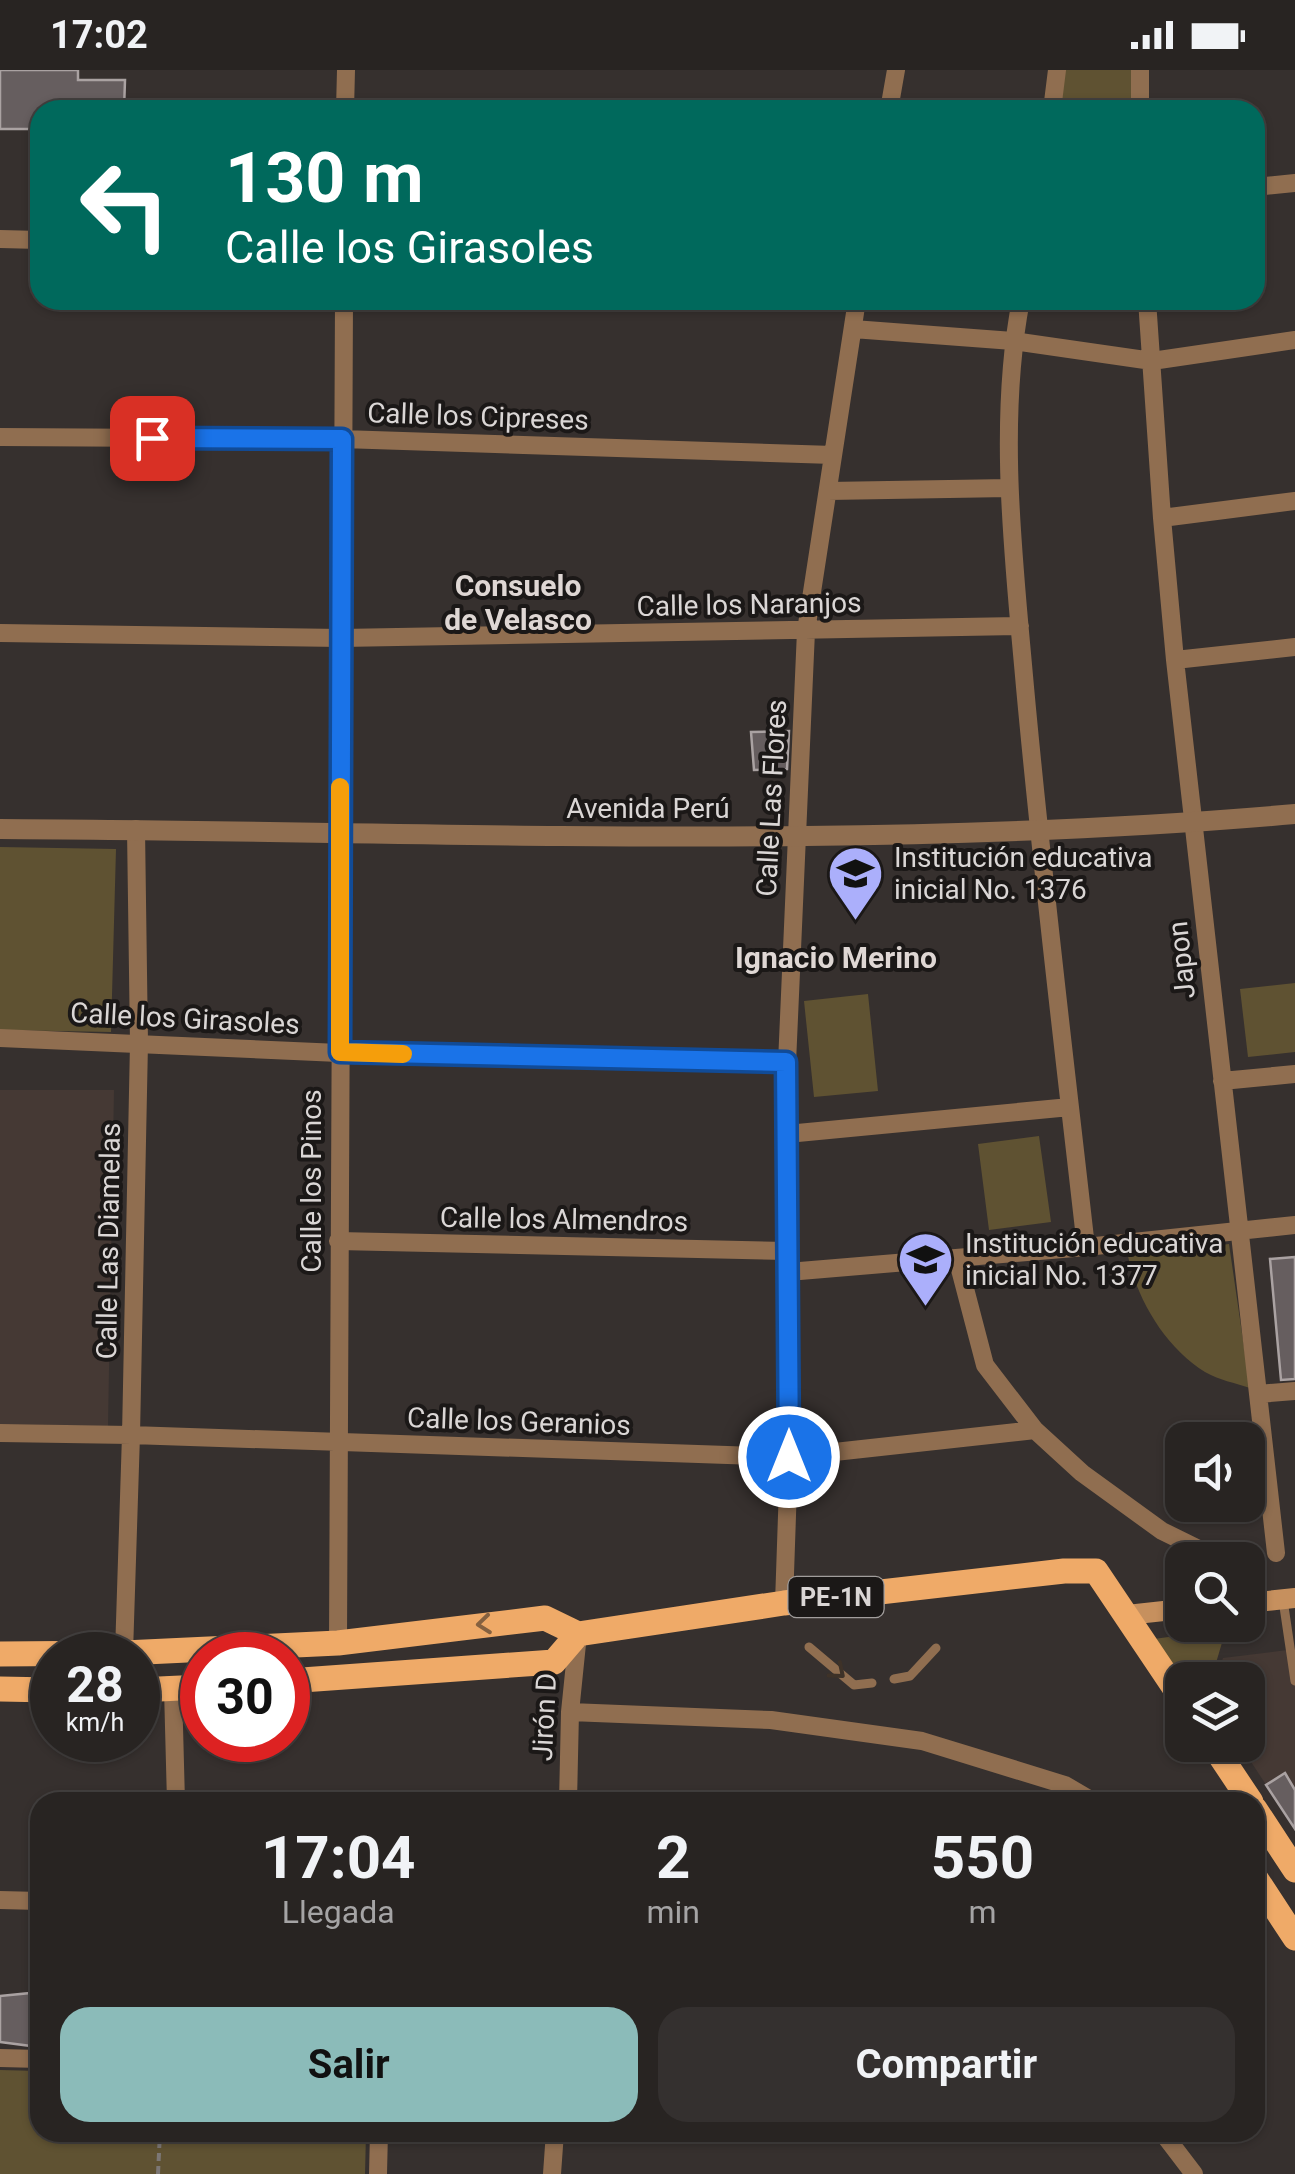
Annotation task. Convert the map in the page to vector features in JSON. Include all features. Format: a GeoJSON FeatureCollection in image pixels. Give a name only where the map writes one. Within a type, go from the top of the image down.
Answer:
{"type":"FeatureCollection","features":[{"type":"Feature","properties":{"kind":"main road","name":"PE-1N"},"geometry":{"type":"LineString","coordinates":[[160,1652],[338,1643],[545,1618],[578,1634],[784,1603],[1064,1571],[1096,1571],[1165,1673]]}},
{"type":"Feature","properties":{"kind":"main road"},"geometry":{"type":"LineString","coordinates":[[1127,1615],[1165,1611]]}},
{"type":"Feature","properties":{"kind":"main road","name":"PE-1N"},"geometry":{"type":"LineString","coordinates":[[310,1679],[554,1662],[578,1634]]}},
{"type":"Feature","properties":{"kind":"main road","name":"PE-1N"},"geometry":{"type":"LineString","coordinates":[[0,1654],[30,1654]]}},
{"type":"Feature","properties":{"kind":"main road"},"geometry":{"type":"LineString","coordinates":[[160,1689],[180,1688]]}},
{"type":"Feature","properties":{"kind":"main road"},"geometry":{"type":"LineString","coordinates":[[0,1689],[30,1690]]}},
{"type":"Feature","properties":{"kind":"main road"},"geometry":{"type":"LineString","coordinates":[[1224,1762],[1244,1792]]}},
{"type":"Feature","properties":{"kind":"main road"},"geometry":{"type":"LineString","coordinates":[[1265,1824],[1295,1870]]}},
{"type":"Feature","properties":{"kind":"main road"},"geometry":{"type":"LineString","coordinates":[[1265,1892],[1295,1938]]}},
{"type":"Feature","properties":{"kind":"street"},"geometry":{"type":"LineString","coordinates":[[346,70],[346,100]]}},
{"type":"Feature","properties":{"kind":"street"},"geometry":{"type":"LineString","coordinates":[[891,100],[896,70]]}},
{"type":"Feature","properties":{"kind":"street"},"geometry":{"type":"LineString","coordinates":[[1053,100],[1057,70]]}},
{"type":"Feature","properties":{"kind":"street"},"geometry":{"type":"LineString","coordinates":[[1140,70],[1140,100]]}},
{"type":"Feature","properties":{"kind":"street"},"geometry":{"type":"LineString","coordinates":[[1265,187],[1295,183]]}},
{"type":"Feature","properties":{"kind":"street"},"geometry":{"type":"LineString","coordinates":[[0,240],[30,240]]}},
{"type":"Feature","properties":{"kind":"street","name":"Calle los Pinos"},"geometry":{"type":"LineString","coordinates":[[338,1643],[344,310]]}},
{"type":"Feature","properties":{"kind":"street","name":"Calle Las Flores"},"geometry":{"type":"LineString","coordinates":[[784,1603],[789,1457],[786,1062],[806,630],[855,310]]}},
{"type":"Feature","properties":{"kind":"street"},"geometry":{"type":"LineString","coordinates":[[1019,310],[1013,340],[1010,488],[1038,830],[1086,1247]]}},
{"type":"Feature","properties":{"kind":"street","name":"Japon"},"geometry":{"type":"LineString","coordinates":[[1149,310],[1175,660],[1276,1553]]}},
{"type":"Feature","properties":{"kind":"street"},"geometry":{"type":"LineString","coordinates":[[852,329],[1013,340],[1152,360],[1295,340]]}},
{"type":"Feature","properties":{"kind":"street","name":"Calle los Cipreses"},"geometry":{"type":"LineString","coordinates":[[0,437],[342,439],[833,455]]}},
{"type":"Feature","properties":{"kind":"street"},"geometry":{"type":"LineString","coordinates":[[828,491],[1010,488]]}},
{"type":"Feature","properties":{"kind":"street"},"geometry":{"type":"LineString","coordinates":[[1162,518],[1295,501]]}},
{"type":"Feature","properties":{"kind":"street","name":"Calle los Naranjos"},"geometry":{"type":"LineString","coordinates":[[0,632],[341,638],[1020,626]]}},
{"type":"Feature","properties":{"kind":"street"},"geometry":{"type":"LineString","coordinates":[[1175,660],[1295,647]]}},
{"type":"Feature","properties":{"kind":"street","name":"Avenida Perú"},"geometry":{"type":"LineString","coordinates":[[0,829],[898,836],[1193,823],[1295,814]]}},
{"type":"Feature","properties":{"kind":"street","name":"Calle Las Diamelas"},"geometry":{"type":"LineString","coordinates":[[125,1632],[139,1044],[136,830]]}},
{"type":"Feature","properties":{"kind":"street","name":"Calle los Girasoles"},"geometry":{"type":"LineString","coordinates":[[0,1038],[340,1052],[786,1062]]}},
{"type":"Feature","properties":{"kind":"street"},"geometry":{"type":"LineString","coordinates":[[1222,1082],[1295,1074]]}},
{"type":"Feature","properties":{"kind":"street"},"geometry":{"type":"LineString","coordinates":[[787,1134],[1070,1106]]}},
{"type":"Feature","properties":{"kind":"street"},"geometry":{"type":"LineString","coordinates":[[788,1272],[1295,1225]]}},
{"type":"Feature","properties":{"kind":"street","name":"Calle los Almendros"},"geometry":{"type":"LineString","coordinates":[[338,1241],[788,1251]]}},
{"type":"Feature","properties":{"kind":"street"},"geometry":{"type":"LineString","coordinates":[[957,1258],[985,1365],[1035,1430],[1082,1473],[1162,1531],[1184,1542]]}},
{"type":"Feature","properties":{"kind":"street"},"geometry":{"type":"LineString","coordinates":[[1258,1394],[1295,1391]]}},
{"type":"Feature","properties":{"kind":"street","name":"Calle los Geranios"},"geometry":{"type":"LineString","coordinates":[[0,1434],[789,1457],[1035,1430]]}},
{"type":"Feature","properties":{"kind":"street","name":"Jirón D"},"geometry":{"type":"LineString","coordinates":[[568,1792],[570,1712],[578,1634]]}},
{"type":"Feature","properties":{"kind":"street"},"geometry":{"type":"LineString","coordinates":[[172,1689],[176,1792]]}},
{"type":"Feature","properties":{"kind":"street"},"geometry":{"type":"LineString","coordinates":[[570,1712],[772,1720],[922,1742],[1077,1792]]}},
{"type":"Feature","properties":{"kind":"street"},"geometry":{"type":"LineString","coordinates":[[0,1900],[30,1902]]}},
{"type":"Feature","properties":{"kind":"street"},"geometry":{"type":"LineString","coordinates":[[0,2058],[30,2058]]}},
{"type":"Feature","properties":{"kind":"street"},"geometry":{"type":"LineString","coordinates":[[378,2174],[380,2142]]}},
{"type":"Feature","properties":{"kind":"street"},"geometry":{"type":"LineString","coordinates":[[552,2174],[554,2142]]}},
{"type":"Feature","properties":{"kind":"street"},"geometry":{"type":"LineString","coordinates":[[1170,2142],[1194,2174]]}},
{"type":"Feature","properties":{"kind":"lane"},"geometry":{"type":"LineString","coordinates":[[1289,1599],[1295,1681]]}},
{"type":"Feature","properties":{"kind":"lane"},"geometry":{"type":"LineString","coordinates":[[809,1647],[854,1685],[872,1683]]}},
{"type":"Feature","properties":{"kind":"lane"},"geometry":{"type":"LineString","coordinates":[[894,1679],[910,1676],[936,1648]]}},
{"type":"Feature","properties":{"kind":"path"},"geometry":{"type":"LineString","coordinates":[[158,2174],[160,2142]]}},
{"type":"Feature","properties":{"kind":"shaded area"},"geometry":{"type":"Polygon","coordinates":[[[1061,70],[1137,70],[1136,100],[1058,100],[1061,70]]]}},
{"type":"Feature","properties":{"kind":"shaded area"},"geometry":{"type":"Polygon","coordinates":[[[0,847],[116,849],[111,1032],[0,1030],[0,847]]]}},
{"type":"Feature","properties":{"kind":"shaded area"},"geometry":{"type":"Polygon","coordinates":[[[1295,983],[1295,1052],[1248,1057],[1240,989],[1295,983]]]}},
{"type":"Feature","properties":{"kind":"shaded area"},"geometry":{"type":"Polygon","coordinates":[[[868,994],[878,1091],[814,1097],[804,1001],[868,994]]]}},
{"type":"Feature","properties":{"kind":"shaded area"},"geometry":{"type":"Polygon","coordinates":[[[0,1090],[114,1090],[108,1426],[0,1424],[0,1090]]]}},
{"type":"Feature","properties":{"kind":"shaded area"},"geometry":{"type":"Polygon","coordinates":[[[1039,1136],[1051,1222],[989,1230],[978,1144],[1039,1136]]]}},
{"type":"Feature","properties":{"kind":"shaded area"},"geometry":{"type":"Polygon","coordinates":[[[1229,1244],[1250,1388],[1205,1372],[1178,1350],[1146,1306],[1128,1256],[1229,1244]]]}},
{"type":"Feature","properties":{"kind":"shaded area"},"geometry":{"type":"Polygon","coordinates":[[[1154,1639],[1222,1642],[1216,1662],[1170,1662],[1154,1639]]]}},
{"type":"Feature","properties":{"kind":"shaded area"},"geometry":{"type":"Polygon","coordinates":[[[1295,1649],[1295,1829],[1251,1762],[1265,1762],[1265,1662],[1222,1662],[1223,1658],[1295,1649]]]}},
{"type":"Feature","properties":{"kind":"shaded area"},"geometry":{"type":"Polygon","coordinates":[[[0,2070],[30,2071],[30,2142],[366,2142],[365,2174],[0,2174],[0,2070]]]}},
{"type":"Feature","properties":{"kind":"building"},"geometry":{"type":"Polygon","coordinates":[[[0,70],[78,70],[78,80],[125,80],[124,100],[30,100],[30,129],[0,129],[0,70]]]}},
{"type":"Feature","properties":{"kind":"building"},"geometry":{"type":"Polygon","coordinates":[[[789,731],[787,769],[754,770],[751,732],[789,731]]]}},
{"type":"Feature","properties":{"kind":"building"},"geometry":{"type":"Polygon","coordinates":[[[1295,1257],[1295,1379],[1281,1380],[1270,1259],[1295,1257]]]}},
{"type":"Feature","properties":{"kind":"building"},"geometry":{"type":"Polygon","coordinates":[[[1285,1773],[1295,1790],[1295,1829],[1266,1785],[1285,1773]]]}},
{"type":"Feature","properties":{"kind":"building"},"geometry":{"type":"Polygon","coordinates":[[[30,1993],[30,2046],[0,2042],[0,1996],[30,1993]]]}},
{"type":"Feature","properties":{"kind":"slow traffic"},"geometry":{"type":"LineString","coordinates":[[340,787],[340,1052],[403,1054]]}},
{"type":"Feature","properties":{"kind":"place","name":"Institución educativa inicial No. 1376"},"geometry":{"type":"Point","coordinates":[855,922]}},
{"type":"Feature","properties":{"kind":"place","name":"Institución educativa inicial No. 1377"},"geometry":{"type":"Point","coordinates":[926,1308]}},
{"type":"Feature","properties":{"kind":"district","name":"Consuelo de Velasco"},"geometry":{"type":"Point","coordinates":[518,603]}},
{"type":"Feature","properties":{"kind":"district","name":"Ignacio Merino"},"geometry":{"type":"Point","coordinates":[836,958]}},
{"type":"Feature","properties":{"kind":"route"},"geometry":{"type":"LineString","coordinates":[[152,438],[342,439],[340,1052],[786,1062],[789,1457]]}}]}
